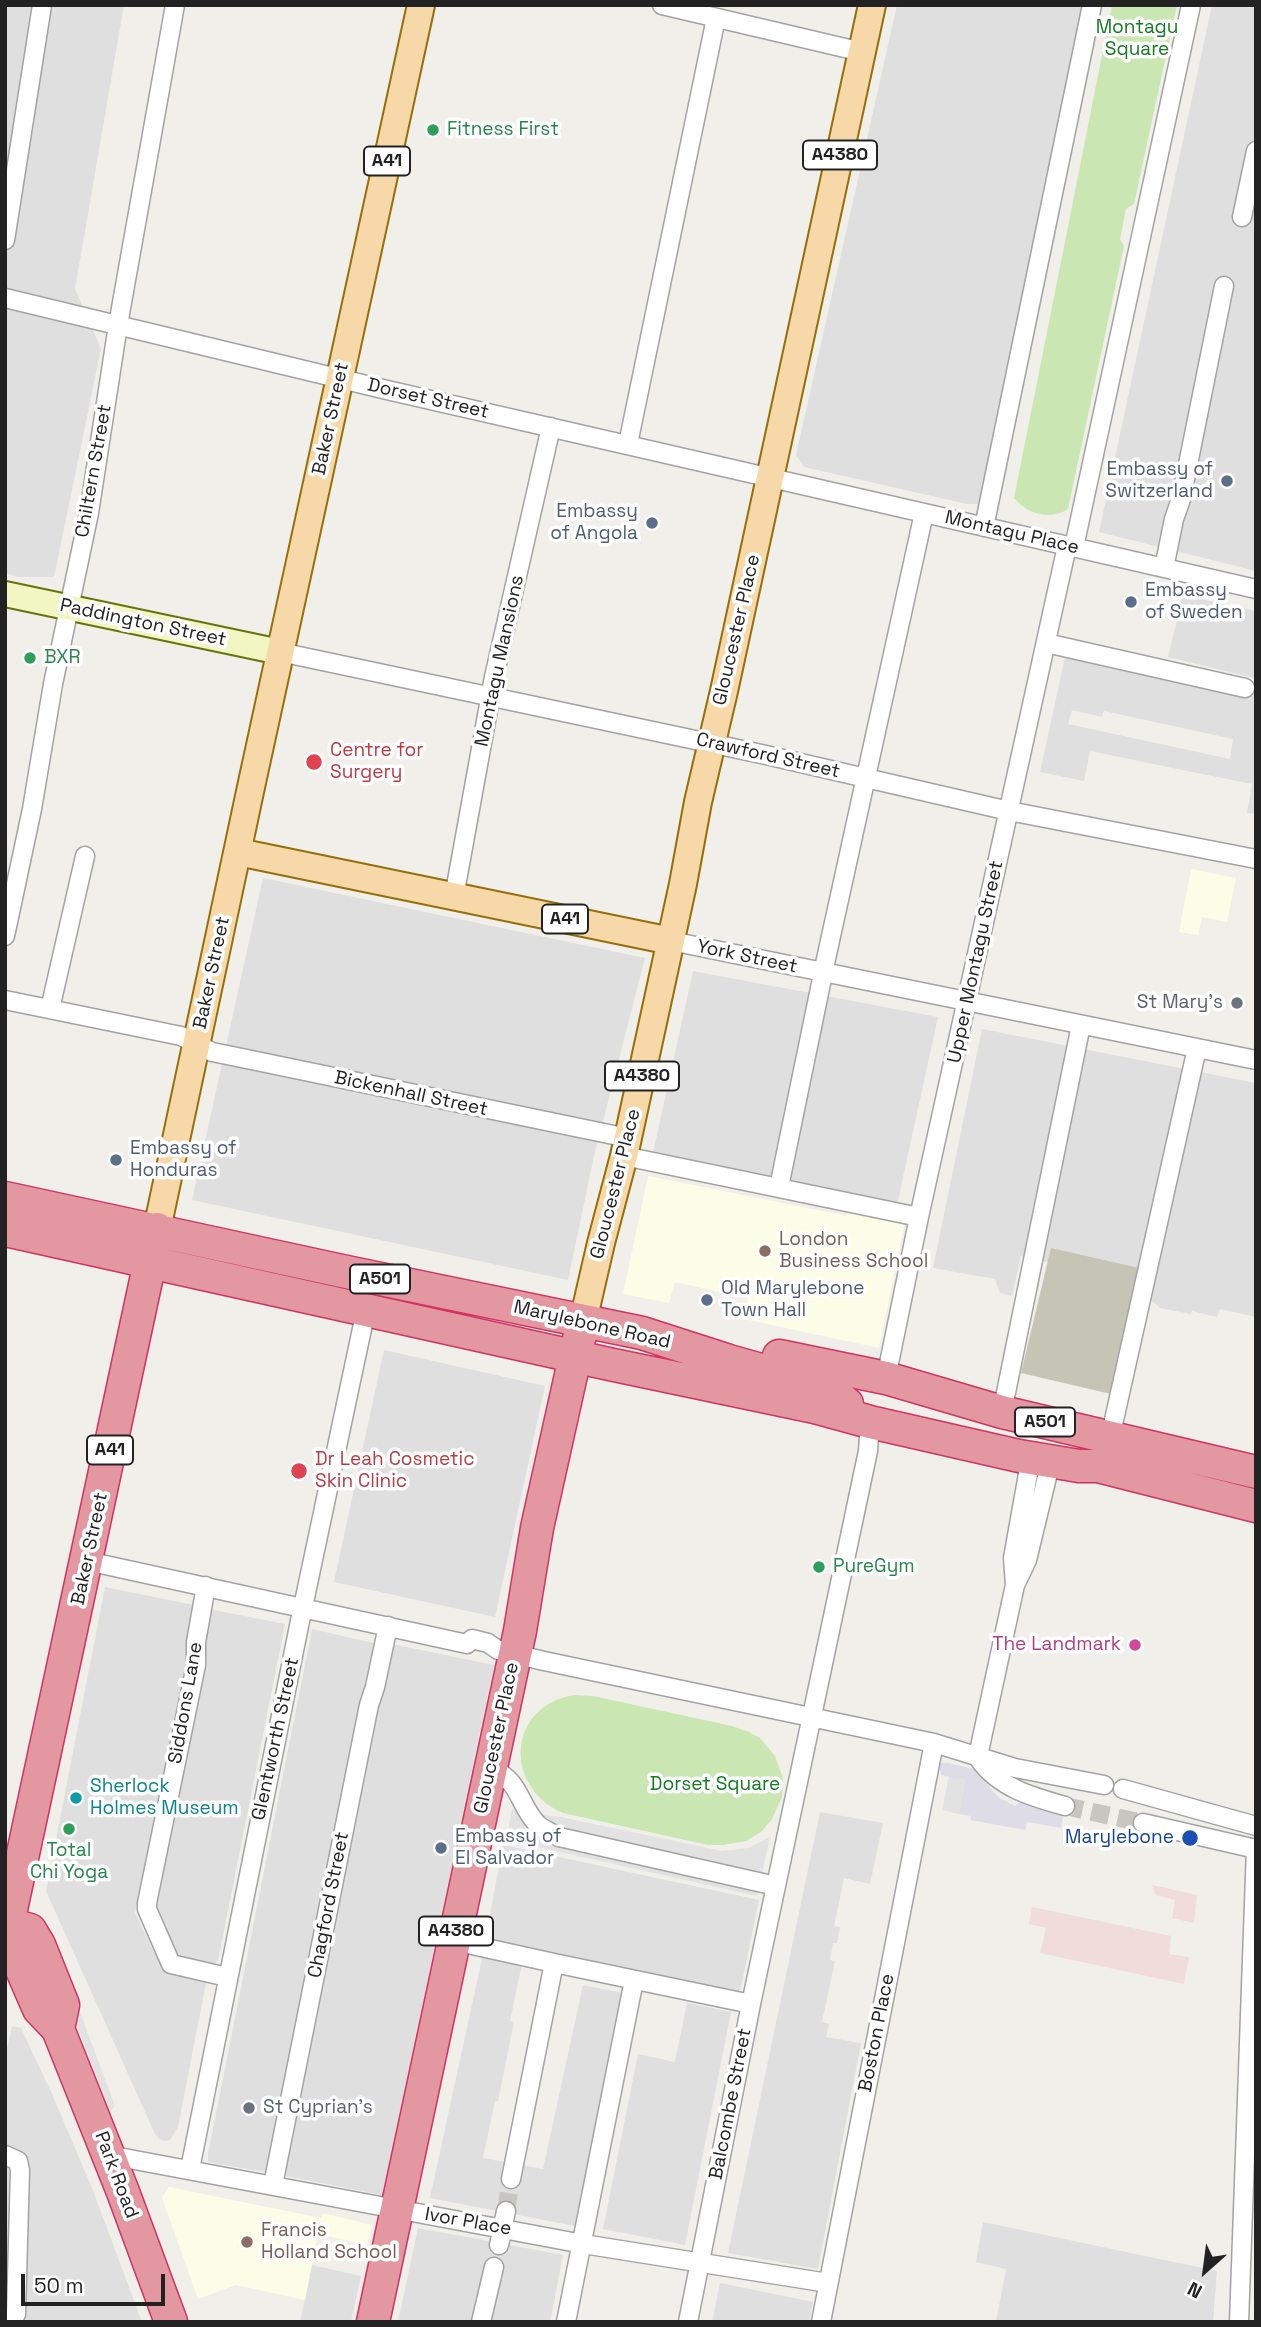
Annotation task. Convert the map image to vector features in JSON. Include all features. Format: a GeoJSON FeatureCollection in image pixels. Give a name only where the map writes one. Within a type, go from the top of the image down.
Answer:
{"type":"FeatureCollection","features":[{"type":"Feature","properties":{"kind":"highway","name":"Marylebone Road"},"geometry":{"type":"LineString","coordinates":[[5,1198],[653,1336],[729,1362],[764,1353],[886,1378],[1002,1412],[1104,1452],[1256,1506]]}},
{"type":"Feature","properties":{"kind":"highway","name":"Baker Street"},"geometry":{"type":"LineString","coordinates":[[8,1932],[13,1864],[87,1561],[158,1229]]}},
{"type":"Feature","properties":{"kind":"highway","name":"Marylebone Road"},"geometry":{"type":"LineString","coordinates":[[5,1230],[815,1407],[1019,1456],[1058,1462],[1104,1452],[1256,1472]]}},
{"type":"Feature","properties":{"kind":"highway","name":"Gloucester Place"},"geometry":{"type":"LineString","coordinates":[[373,2322],[515,1654],[537,1528],[583,1321]]}},
{"type":"Feature","properties":{"kind":"highway"},"geometry":{"type":"LineString","coordinates":[[729,1362],[817,1386],[835,1394],[870,1422]]}},
{"type":"Feature","properties":{"kind":"highway"},"geometry":{"type":"LineString","coordinates":[[886,1378],[888,1392],[905,1404],[1060,1439],[1104,1452]]}},
{"type":"Feature","properties":{"kind":"highway","name":"Park Road"},"geometry":{"type":"LineString","coordinates":[[8,1932],[39,2008],[58,2029],[171,2322]]}},
{"type":"Feature","properties":{"kind":"main road","name":"Baker Street"},"geometry":{"type":"LineString","coordinates":[[158,1229],[421,5]]}},
{"type":"Feature","properties":{"kind":"main road","name":"Gloucester Place"},"geometry":{"type":"LineString","coordinates":[[583,1321],[626,1147],[872,5]]}},
{"type":"Feature","properties":{"kind":"main road","name":"Paddington Street"},"geometry":{"type":"LineString","coordinates":[[5,594],[280,652]]}},
{"type":"Feature","properties":{"kind":"main road","name":"York Street"},"geometry":{"type":"LineString","coordinates":[[238,852],[671,941]]}},
{"type":"Feature","properties":{"kind":"street"},"geometry":{"type":"LineString","coordinates":[[5,240],[42,5]]}},
{"type":"Feature","properties":{"kind":"street","name":"Chiltern Street"},"geometry":{"type":"LineString","coordinates":[[5,936],[89,513],[118,325],[175,5]]}},
{"type":"Feature","properties":{"kind":"street"},"geometry":{"type":"LineString","coordinates":[[662,5],[862,52]]}},
{"type":"Feature","properties":{"kind":"street"},"geometry":{"type":"LineString","coordinates":[[984,527],[1092,5]]}},
{"type":"Feature","properties":{"kind":"street"},"geometry":{"type":"LineString","coordinates":[[1071,547],[1191,5]]}},
{"type":"Feature","properties":{"kind":"street"},"geometry":{"type":"LineString","coordinates":[[628,444],[716,18]]}},
{"type":"Feature","properties":{"kind":"street"},"geometry":{"type":"LineString","coordinates":[[1242,217],[1256,151]]}},
{"type":"Feature","properties":{"kind":"street"},"geometry":{"type":"LineString","coordinates":[[1164,568],[1181,499],[1224,286]]}},
{"type":"Feature","properties":{"kind":"street","name":"Dorset Street"},"geometry":{"type":"LineString","coordinates":[[5,298],[340,379],[769,477]]}},
{"type":"Feature","properties":{"kind":"street","name":"Montagu Mansions"},"geometry":{"type":"LineString","coordinates":[[454,897],[491,695],[551,427]]}},
{"type":"Feature","properties":{"kind":"street","name":"Montagu Place"},"geometry":{"type":"LineString","coordinates":[[769,477],[1256,589]]}},
{"type":"Feature","properties":{"kind":"street"},"geometry":{"type":"LineString","coordinates":[[779,1187],[823,973],[925,513]]}},
{"type":"Feature","properties":{"kind":"street","name":"Upper Montagu Street"},"geometry":{"type":"LineString","coordinates":[[886,1378],[1046,643],[1071,547]]}},
{"type":"Feature","properties":{"kind":"street"},"geometry":{"type":"LineString","coordinates":[[1046,643],[1245,688]]}},
{"type":"Feature","properties":{"kind":"street","name":"Crawford Street"},"geometry":{"type":"LineString","coordinates":[[280,652],[491,695],[1009,811],[1256,859]]}},
{"type":"Feature","properties":{"kind":"street"},"geometry":{"type":"LineString","coordinates":[[51,1009],[85,856]]}},
{"type":"Feature","properties":{"kind":"street","name":"York Street"},"geometry":{"type":"LineString","coordinates":[[671,941],[1256,1060]]}},
{"type":"Feature","properties":{"kind":"street","name":"Bickenhall Street"},"geometry":{"type":"LineString","coordinates":[[5,1000],[181,1036],[212,1052],[626,1147],[779,1187],[919,1217]]}},
{"type":"Feature","properties":{"kind":"street"},"geometry":{"type":"LineString","coordinates":[[1002,1412],[1081,1025]]}},
{"type":"Feature","properties":{"kind":"street"},"geometry":{"type":"LineString","coordinates":[[1104,1452],[1197,1048]]}},
{"type":"Feature","properties":{"kind":"street","name":"Glentworth Street"},"geometry":{"type":"LineString","coordinates":[[190,2169],[302,1608],[366,1310]]}},
{"type":"Feature","properties":{"kind":"street"},"geometry":{"type":"LineString","coordinates":[[491,1768],[500,1772],[516,1788],[538,1825],[558,1837],[776,1886],[868,1451],[870,1422]]}},
{"type":"Feature","properties":{"kind":"street"},"geometry":{"type":"LineString","coordinates":[[1015,1586],[1013,1558],[1028,1474],[1028,1466],[1019,1456]]}},
{"type":"Feature","properties":{"kind":"street"},"geometry":{"type":"LineString","coordinates":[[1058,1462],[1048,1473],[1027,1560],[1015,1586],[978,1756],[987,1770],[1022,1794],[1065,1806]]}},
{"type":"Feature","properties":{"kind":"street"},"geometry":{"type":"LineString","coordinates":[[87,1561],[467,1644],[477,1640],[498,1650],[515,1654],[934,1744],[1015,1768],[1104,1785]]}},
{"type":"Feature","properties":{"kind":"street","name":"Siddons Lane"},"geometry":{"type":"LineString","coordinates":[[206,1587],[196,1642],[196,1665],[147,1909],[172,1964],[227,1977]]}},
{"type":"Feature","properties":{"kind":"street","name":"Chagford Street"},"geometry":{"type":"LineString","coordinates":[[273,2185],[366,1718],[388,1626]]}},
{"type":"Feature","properties":{"kind":"street","name":"Boston Place"},"geometry":{"type":"LineString","coordinates":[[821,2322],[934,1744]]}},
{"type":"Feature","properties":{"kind":"street"},"geometry":{"type":"LineString","coordinates":[[1123,1789],[1256,1826]]}},
{"type":"Feature","properties":{"kind":"street"},"geometry":{"type":"LineString","coordinates":[[1143,1823],[1256,1849],[1251,2119],[1239,2322]]}},
{"type":"Feature","properties":{"kind":"street","name":"Balcombe Street"},"geometry":{"type":"LineString","coordinates":[[688,2322],[776,1886]]}},
{"type":"Feature","properties":{"kind":"street"},"geometry":{"type":"LineString","coordinates":[[454,1941],[751,2004]]}},
{"type":"Feature","properties":{"kind":"street"},"geometry":{"type":"LineString","coordinates":[[511,2179],[554,1963]]}},
{"type":"Feature","properties":{"kind":"street"},"geometry":{"type":"LineString","coordinates":[[566,2322],[634,1980]]}},
{"type":"Feature","properties":{"kind":"street"},"geometry":{"type":"LineString","coordinates":[[5,2155],[18,2161],[20,2170],[16,2314],[5,2318]]}},
{"type":"Feature","properties":{"kind":"street","name":"Ivor Place"},"geometry":{"type":"LineString","coordinates":[[108,2155],[583,2244],[828,2283]]}},
{"type":"Feature","properties":{"kind":"street"},"geometry":{"type":"LineString","coordinates":[[481,2322],[494,2267]]}},
{"type":"Feature","properties":{"kind":"shaded area"},"geometry":{"type":"Polygon","coordinates":[[[5,5],[124,5],[75,289],[101,349],[54,577],[18,577],[5,573],[5,5]]]}},
{"type":"Feature","properties":{"kind":"shaded area"},"geometry":{"type":"Polygon","coordinates":[[[897,5],[1087,5],[984,497],[978,504],[967,504],[804,467],[796,455],[897,5]]]}},
{"type":"Feature","properties":{"kind":"shaded area"},"geometry":{"type":"Polygon","coordinates":[[[1212,5],[1256,5],[1256,571],[1099,532],[1212,5]]]}},
{"type":"Feature","properties":{"kind":"shaded area"},"geometry":{"type":"Polygon","coordinates":[[[1183,595],[1256,611],[1256,814],[1247,813],[1252,784],[1090,751],[1084,781],[1040,772],[1065,657],[1250,699],[1254,678],[1168,657],[1183,595]],[[1072,710],[1068,724],[1230,759],[1233,739],[1104,711],[1102,717],[1072,710]]]}},
{"type":"Feature","properties":{"kind":"shaded area"},"geometry":{"type":"Polygon","coordinates":[[[1191,869],[1236,878],[1227,922],[1202,917],[1198,935],[1179,932],[1191,869]]]}},
{"type":"Feature","properties":{"kind":"shaded area"},"geometry":{"type":"Polygon","coordinates":[[[263,878],[645,958],[594,1156],[568,1280],[192,1200],[263,878]]]}},
{"type":"Feature","properties":{"kind":"shaded area"},"geometry":{"type":"Polygon","coordinates":[[[693,971],[938,1017],[897,1205],[653,1153],[693,971]]]}},
{"type":"Feature","properties":{"kind":"shaded area"},"geometry":{"type":"Polygon","coordinates":[[[982,1029],[1256,1083],[1256,1317],[1220,1309],[1217,1317],[1160,1308],[1129,1281],[1021,1256],[1012,1296],[1000,1293],[995,1279],[933,1268],[982,1029]]]}},
{"type":"Feature","properties":{"kind":"shaded area","name":"London Business School"},"geometry":{"type":"Polygon","coordinates":[[[648,1176],[847,1216],[849,1209],[905,1221],[879,1348],[744,1319],[748,1298],[675,1282],[669,1303],[623,1294],[648,1176]]]}},
{"type":"Feature","properties":{"kind":"shaded area"},"geometry":{"type":"Polygon","coordinates":[[[1051,1248],[1139,1268],[1111,1394],[1021,1373],[1051,1248]]]}},
{"type":"Feature","properties":{"kind":"shaded area"},"geometry":{"type":"Polygon","coordinates":[[[384,1350],[545,1386],[495,1617],[334,1582],[384,1350]]]}},
{"type":"Feature","properties":{"kind":"shaded area"},"geometry":{"type":"Polygon","coordinates":[[[105,1587],[199,1606],[135,1913],[163,1970],[207,1978],[178,2127],[170,2140],[164,2141],[155,2134],[46,1891],[105,1587]]]}},
{"type":"Feature","properties":{"kind":"shaded area"},"geometry":{"type":"Polygon","coordinates":[[[209,1609],[285,1624],[218,1961],[212,1965],[180,1956],[157,1904],[204,1666],[203,1643],[209,1609]]]}},
{"type":"Feature","properties":{"kind":"shaded area"},"geometry":{"type":"Polygon","coordinates":[[[312,1629],[382,1645],[269,2171],[266,2172],[212,2163],[208,2161],[208,2154],[312,1629]]]}},
{"type":"Feature","properties":{"kind":"shaded area"},"geometry":{"type":"Polygon","coordinates":[[[387,1643],[494,1665],[382,2195],[281,2175],[387,1643]]]}},
{"type":"Feature","properties":{"kind":"shaded area"},"geometry":{"type":"Polygon","coordinates":[[[939,1763],[974,1769],[999,1798],[1015,1806],[1022,1801],[1053,1807],[1063,1817],[1061,1828],[1027,1822],[1025,1830],[970,1820],[971,1816],[959,1814],[965,1780],[941,1775],[939,1763]]]}},
{"type":"Feature","properties":{"kind":"shaded area"},"geometry":{"type":"Polygon","coordinates":[[[949,1776],[965,1780],[959,1814],[942,1810],[949,1776]]]}},
{"type":"Feature","properties":{"kind":"shaded area"},"geometry":{"type":"Polygon","coordinates":[[[512,1809],[722,1851],[748,1848],[770,1837],[757,1896],[506,1840],[512,1809]]]}},
{"type":"Feature","properties":{"kind":"shaded area"},"geometry":{"type":"Polygon","coordinates":[[[820,1812],[883,1823],[870,1884],[844,1878],[834,1926],[840,1927],[837,1943],[833,1943],[830,1960],[835,1961],[822,2022],[829,2024],[826,2037],[861,2043],[818,2269],[728,2253],[820,1812]]]}},
{"type":"Feature","properties":{"kind":"shaded area"},"geometry":{"type":"Polygon","coordinates":[[[503,1845],[759,1900],[739,1997],[485,1941],[503,1845]]]}},
{"type":"Feature","properties":{"kind":"shaded area"},"geometry":{"type":"Polygon","coordinates":[[[1152,1885],[1197,1895],[1194,1923],[1172,1918],[1175,1900],[1156,1895],[1152,1885]]]}},
{"type":"Feature","properties":{"kind":"shaded area"},"geometry":{"type":"Polygon","coordinates":[[[1032,1907],[1171,1936],[1169,1954],[1189,1957],[1184,1984],[1040,1953],[1046,1928],[1029,1924],[1032,1907]]]}},
{"type":"Feature","properties":{"kind":"shaded area"},"geometry":{"type":"Polygon","coordinates":[[[483,1954],[522,1964],[510,2021],[514,2022],[483,2158],[504,2162],[501,2177],[520,2180],[523,2165],[543,2169],[583,1985],[622,1993],[575,2226],[430,2198],[483,1954]]]}},
{"type":"Feature","properties":{"kind":"shaded area"},"geometry":{"type":"Polygon","coordinates":[[[59,1977],[68,1980],[115,2106],[110,2112],[59,1977]]]}},
{"type":"Feature","properties":{"kind":"shaded area"},"geometry":{"type":"Polygon","coordinates":[[[687,2003],[731,2012],[685,2245],[603,2229],[638,2054],[675,2062],[687,2003]]]}},
{"type":"Feature","properties":{"kind":"shaded area"},"geometry":{"type":"Polygon","coordinates":[[[12,2026],[21,2028],[52,2094],[92,2188],[142,2322],[5,2322],[5,2058],[12,2026]]]}},
{"type":"Feature","properties":{"kind":"shaded area","name":"Francis Holland School"},"geometry":{"type":"Polygon","coordinates":[[[169,2187],[321,2218],[323,2213],[372,2225],[367,2245],[318,2234],[305,2300],[236,2285],[198,2299],[162,2198],[169,2187]]]}},
{"type":"Feature","properties":{"kind":"shaded area"},"geometry":{"type":"Polygon","coordinates":[[[983,2222],[1217,2271],[1213,2322],[996,2322],[1006,2269],[976,2262],[983,2222]]]}},
{"type":"Feature","properties":{"kind":"shaded area"},"geometry":{"type":"Polygon","coordinates":[[[418,2228],[563,2255],[550,2322],[398,2322],[418,2228]]]}},
{"type":"Feature","properties":{"kind":"shaded area"},"geometry":{"type":"Polygon","coordinates":[[[312,2265],[361,2276],[351,2322],[300,2322],[312,2265]]]}},
{"type":"Feature","properties":{"kind":"shaded area"},"geometry":{"type":"Polygon","coordinates":[[[720,2283],[813,2302],[809,2322],[712,2322],[720,2283]]]}},
{"type":"Feature","properties":{"kind":"green space","name":"Montagu Square"},"geometry":{"type":"Polygon","coordinates":[[[1112,5],[1177,5],[1134,204],[1126,209],[1120,239],[1124,246],[1068,509],[1054,515],[1046,515],[1032,512],[1014,498],[1112,5]]]}},
{"type":"Feature","properties":{"kind":"green space","name":"Dorset Square"},"geometry":{"type":"Polygon","coordinates":[[[574,1695],[593,1696],[732,1726],[760,1738],[775,1756],[783,1778],[782,1797],[772,1819],[761,1832],[746,1841],[708,1845],[563,1813],[543,1801],[530,1785],[522,1767],[521,1748],[525,1730],[536,1714],[552,1702],[574,1695]]]}},
{"type":"Feature","properties":{"kind":"tunnel"},"geometry":{"type":"LineString","coordinates":[[1065,1806],[1143,1823]]}},
{"type":"Feature","properties":{"kind":"tunnel"},"geometry":{"type":"LineString","coordinates":[[506,2211],[511,2179]]}},
{"type":"Feature","properties":{"kind":"place","name":"Fitness First"},"geometry":{"type":"Point","coordinates":[433,130]}},
{"type":"Feature","properties":{"kind":"place","name":"Embassy of Switzerland"},"geometry":{"type":"Point","coordinates":[1227,481]}},
{"type":"Feature","properties":{"kind":"place","name":"Embassy of Angola"},"geometry":{"type":"Point","coordinates":[652,523]}},
{"type":"Feature","properties":{"kind":"place","name":"Embassy of Sweden"},"geometry":{"type":"Point","coordinates":[1131,602]}},
{"type":"Feature","properties":{"kind":"place","name":"BXR"},"geometry":{"type":"Point","coordinates":[30,658]}},
{"type":"Feature","properties":{"kind":"place","name":"Centre for Surgery"},"geometry":{"type":"Point","coordinates":[314,762]}},
{"type":"Feature","properties":{"kind":"place","name":"St Mary's"},"geometry":{"type":"Point","coordinates":[1237,1003]}},
{"type":"Feature","properties":{"kind":"place","name":"Embassy of Honduras"},"geometry":{"type":"Point","coordinates":[116,1160]}},
{"type":"Feature","properties":{"kind":"place","name":"London Business School"},"geometry":{"type":"Point","coordinates":[765,1251]}},
{"type":"Feature","properties":{"kind":"place","name":"Old Marylebone Town Hall"},"geometry":{"type":"Point","coordinates":[707,1300]}},
{"type":"Feature","properties":{"kind":"place","name":"Dr Leah Cosmetic Skin Clinic"},"geometry":{"type":"Point","coordinates":[299,1471]}},
{"type":"Feature","properties":{"kind":"place","name":"PureGym"},"geometry":{"type":"Point","coordinates":[819,1567]}},
{"type":"Feature","properties":{"kind":"place","name":"The Landmark"},"geometry":{"type":"Point","coordinates":[1135,1645]}},
{"type":"Feature","properties":{"kind":"place","name":"Sherlock Holmes Museum"},"geometry":{"type":"Point","coordinates":[76,1798]}},
{"type":"Feature","properties":{"kind":"place","name":"Total Chi Yoga"},"geometry":{"type":"Point","coordinates":[69,1829]}},
{"type":"Feature","properties":{"kind":"place","name":"Marylebone"},"geometry":{"type":"Point","coordinates":[1190,1838]}},
{"type":"Feature","properties":{"kind":"place","name":"Embassy of El Salvador"},"geometry":{"type":"Point","coordinates":[441,1848]}},
{"type":"Feature","properties":{"kind":"place","name":"St Cyprian's"},"geometry":{"type":"Point","coordinates":[249,2108]}},
{"type":"Feature","properties":{"kind":"place","name":"Francis Holland School"},"geometry":{"type":"Point","coordinates":[247,2242]}}]}
